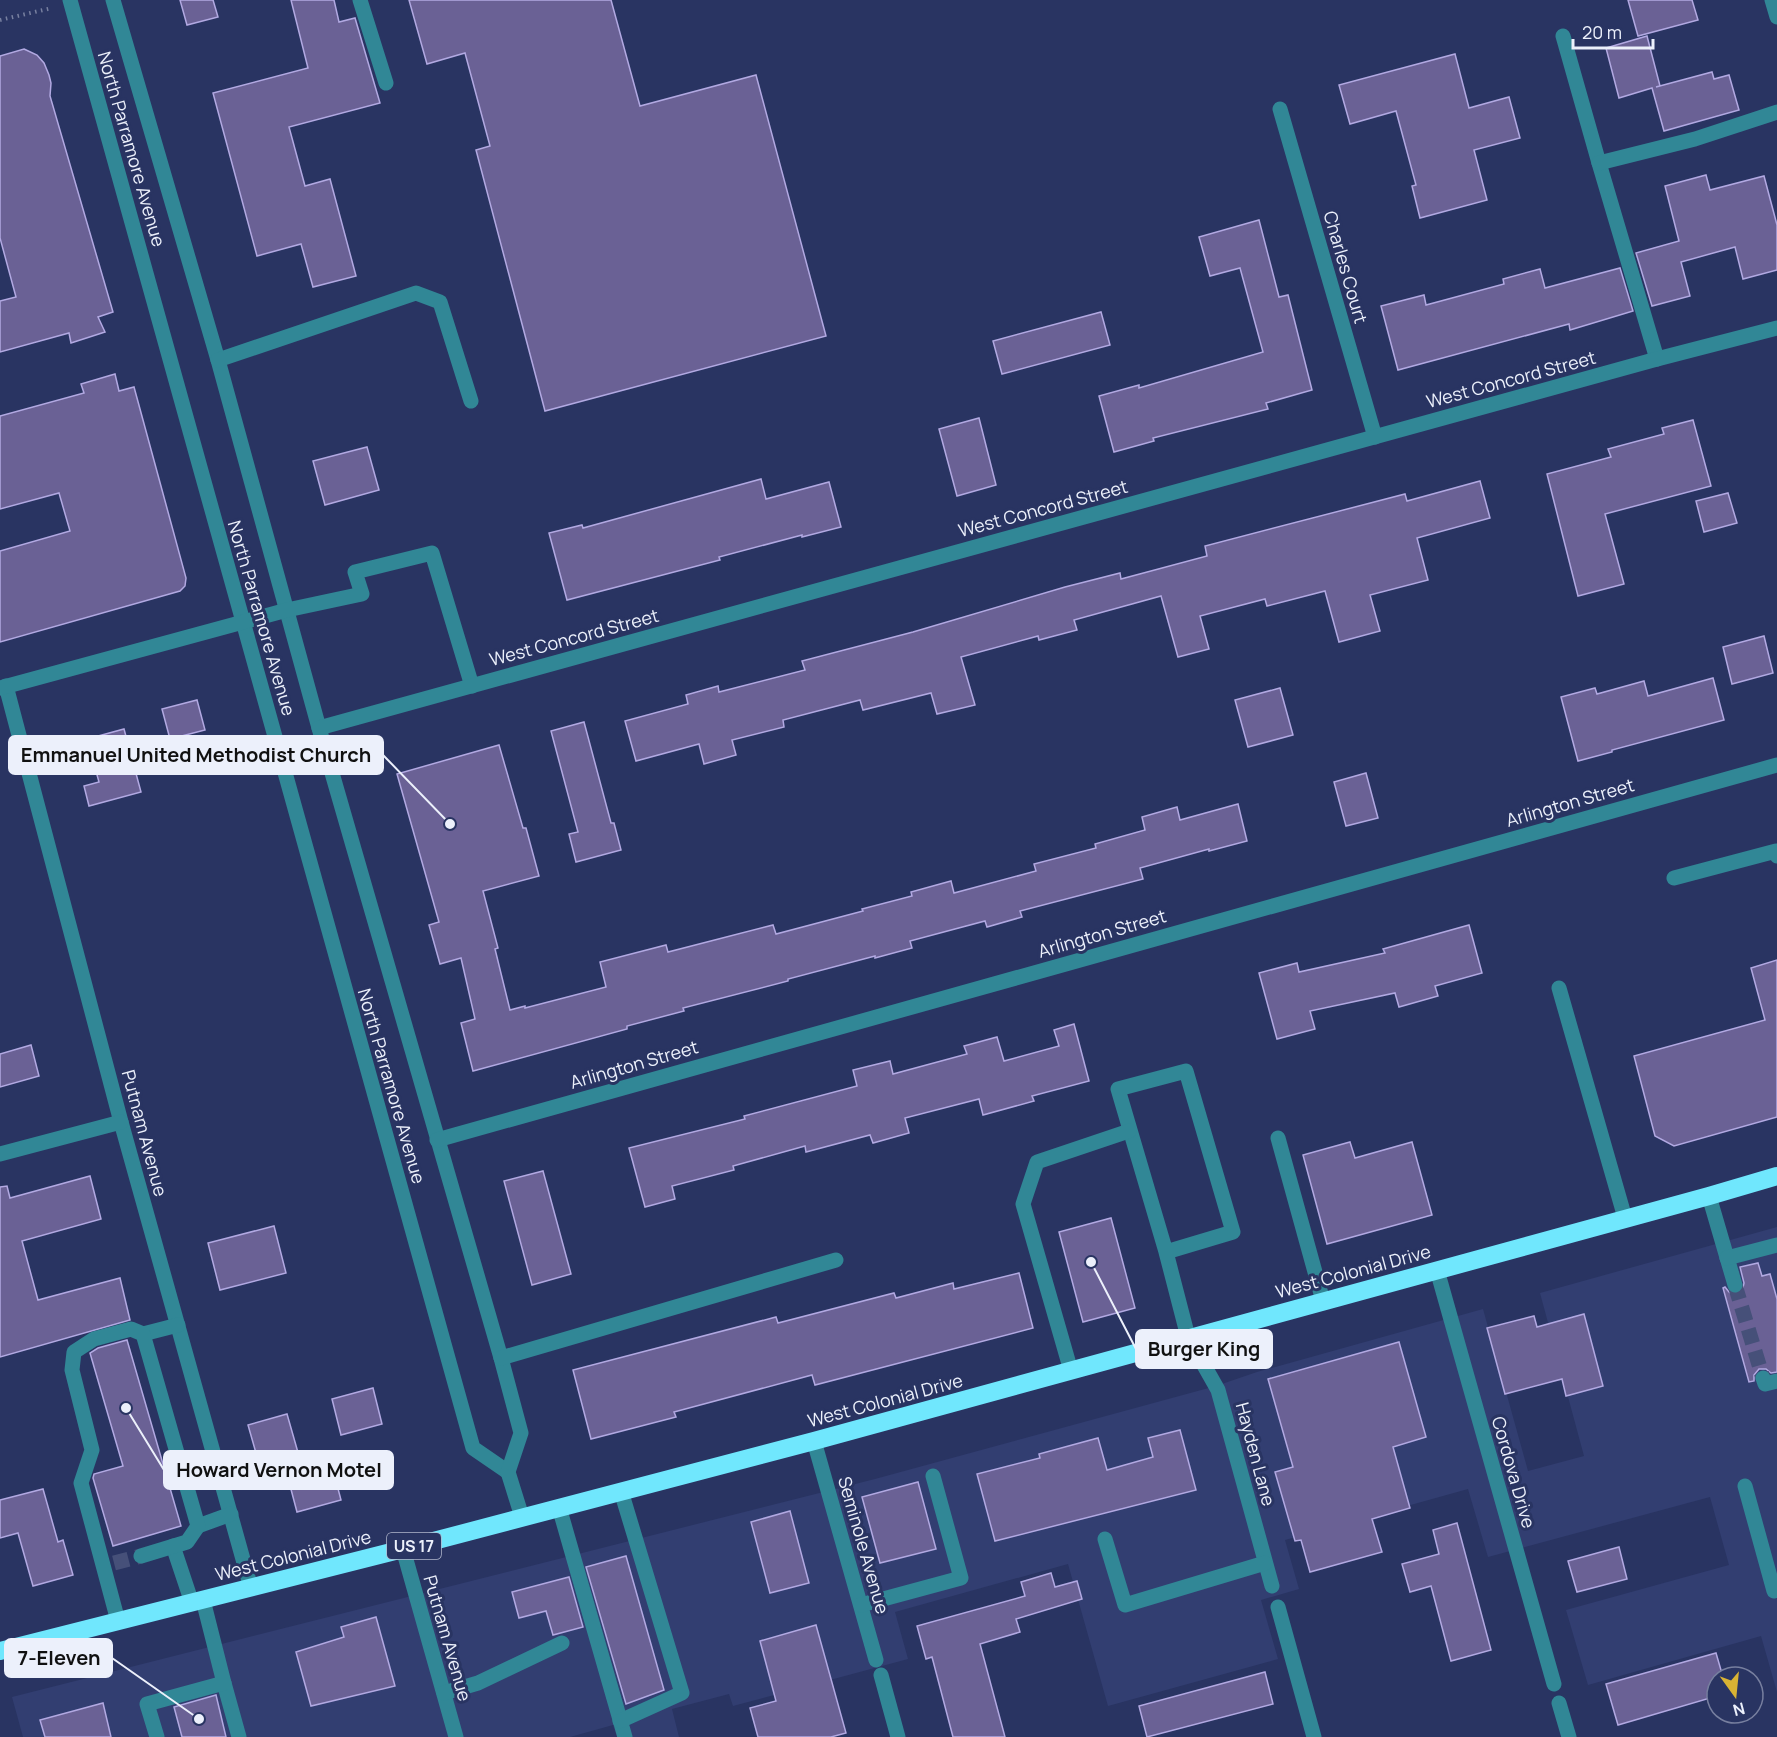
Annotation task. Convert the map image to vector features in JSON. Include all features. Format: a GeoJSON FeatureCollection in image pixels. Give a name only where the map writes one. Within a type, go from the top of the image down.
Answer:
{"type":"FeatureCollection","features":[{"type":"Feature","properties":{"kind":"highway","name":"West Colonial Drive"},"geometry":{"type":"LineString","coordinates":[[0,1651],[403,1549],[814,1441],[1777,1176]]}},
{"type":"Feature","properties":{"kind":"street","name":"North Parramore Avenue"},"geometry":{"type":"LineString","coordinates":[[70,2],[473,1448],[508,1472],[520,1433],[501,1358],[319,728],[219,360],[113,0]]}},
{"type":"Feature","properties":{"kind":"street"},"geometry":{"type":"LineString","coordinates":[[360,0],[386,83]]}},
{"type":"Feature","properties":{"kind":"street"},"geometry":{"type":"LineString","coordinates":[[1772,0],[1777,17]]}},
{"type":"Feature","properties":{"kind":"street"},"geometry":{"type":"LineString","coordinates":[[1563,36],[1658,359]]}},
{"type":"Feature","properties":{"kind":"street","name":"Charles Court"},"geometry":{"type":"LineString","coordinates":[[1280,109],[1375,436]]}},
{"type":"Feature","properties":{"kind":"street"},"geometry":{"type":"LineString","coordinates":[[1599,163],[1695,139],[1777,112]]}},
{"type":"Feature","properties":{"kind":"street"},"geometry":{"type":"LineString","coordinates":[[219,360],[416,293],[440,302],[471,401]]}},
{"type":"Feature","properties":{"kind":"street","name":"West Concord Street"},"geometry":{"type":"LineString","coordinates":[[319,728],[1375,436],[1777,328]]}},
{"type":"Feature","properties":{"kind":"street"},"geometry":{"type":"LineString","coordinates":[[3,687],[287,610],[362,594],[355,572],[432,553],[472,686]]}},
{"type":"Feature","properties":{"kind":"street","name":"Putnam Avenue"},"geometry":{"type":"LineString","coordinates":[[3,687],[251,1588]]}},
{"type":"Feature","properties":{"kind":"street","name":"Arlington Street"},"geometry":{"type":"LineString","coordinates":[[437,1140],[1777,765]]}},
{"type":"Feature","properties":{"kind":"street"},"geometry":{"type":"LineString","coordinates":[[1674,878],[1776,851],[1777,856]]}},
{"type":"Feature","properties":{"kind":"street"},"geometry":{"type":"LineString","coordinates":[[1559,988],[1625,1218]]}},
{"type":"Feature","properties":{"kind":"street","name":"Hayden Lane"},"geometry":{"type":"LineString","coordinates":[[1166,1252],[1233,1232],[1186,1071],[1118,1089],[1166,1252],[1188,1337],[1218,1390],[1272,1586]]}},
{"type":"Feature","properties":{"kind":"street"},"geometry":{"type":"LineString","coordinates":[[0,1154],[121,1122]]}},
{"type":"Feature","properties":{"kind":"street"},"geometry":{"type":"LineString","coordinates":[[1071,1371],[1023,1204],[1037,1162],[1129,1131]]}},
{"type":"Feature","properties":{"kind":"street"},"geometry":{"type":"LineString","coordinates":[[1278,1138],[1323,1301]]}},
{"type":"Feature","properties":{"kind":"street"},"geometry":{"type":"LineString","coordinates":[[1709,1196],[1735,1285]]}},
{"type":"Feature","properties":{"kind":"street"},"geometry":{"type":"LineString","coordinates":[[1726,1258],[1777,1245]]}},
{"type":"Feature","properties":{"kind":"street"},"geometry":{"type":"LineString","coordinates":[[501,1358],[836,1260]]}},
{"type":"Feature","properties":{"kind":"street","name":"Cordova Drive"},"geometry":{"type":"LineString","coordinates":[[1437,1270],[1554,1684]]}},
{"type":"Feature","properties":{"kind":"street"},"geometry":{"type":"LineString","coordinates":[[118,1621],[109,1565],[81,1483],[92,1450],[72,1370],[74,1352],[94,1339],[131,1329],[143,1334],[178,1325]]}},
{"type":"Feature","properties":{"kind":"street"},"geometry":{"type":"LineString","coordinates":[[143,1334],[198,1526]]}},
{"type":"Feature","properties":{"kind":"street","name":"Seminole Avenue"},"geometry":{"type":"LineString","coordinates":[[814,1441],[898,1737]]}},
{"type":"Feature","properties":{"kind":"street"},"geometry":{"type":"LineString","coordinates":[[508,1472],[522,1517]]}},
{"type":"Feature","properties":{"kind":"street"},"geometry":{"type":"LineString","coordinates":[[861,1605],[961,1578],[933,1476]]}},
{"type":"Feature","properties":{"kind":"street"},"geometry":{"type":"LineString","coordinates":[[1745,1486],[1774,1591],[1777,1590]]}},
{"type":"Feature","properties":{"kind":"street"},"geometry":{"type":"LineString","coordinates":[[620,1721],[682,1693],[621,1491]]}},
{"type":"Feature","properties":{"kind":"street"},"geometry":{"type":"LineString","coordinates":[[559,1507],[625,1737]]}},
{"type":"Feature","properties":{"kind":"street"},"geometry":{"type":"LineString","coordinates":[[141,1556],[187,1542],[198,1526],[231,1514]]}},
{"type":"Feature","properties":{"kind":"street"},"geometry":{"type":"LineString","coordinates":[[1105,1539],[1125,1605],[1265,1563]]}},
{"type":"Feature","properties":{"kind":"street"},"geometry":{"type":"LineString","coordinates":[[172,1546],[198,1601],[239,1737]]}},
{"type":"Feature","properties":{"kind":"street","name":"Putnam Avenue"},"geometry":{"type":"LineString","coordinates":[[403,1549],[456,1737]]}},
{"type":"Feature","properties":{"kind":"street"},"geometry":{"type":"LineString","coordinates":[[1278,1607],[1314,1737]]}},
{"type":"Feature","properties":{"kind":"street"},"geometry":{"type":"LineString","coordinates":[[444,1693],[478,1683],[562,1643]]}},
{"type":"Feature","properties":{"kind":"street"},"geometry":{"type":"LineString","coordinates":[[157,1737],[147,1704],[224,1683]]}},
{"type":"Feature","properties":{"kind":"street"},"geometry":{"type":"LineString","coordinates":[[1559,1703],[1569,1737]]}},
{"type":"Feature","properties":{"kind":"path"},"geometry":{"type":"LineString","coordinates":[[0,20],[70,2]]}},
{"type":"Feature","properties":{"kind":"shaded area"},"geometry":{"type":"Polygon","coordinates":[[[1777,1227],[1777,1692],[1761,1636],[1588,1685],[1566,1610],[1729,1565],[1710,1497],[1488,1557],[1468,1489],[1285,1540],[1299,1589],[1261,1600],[1278,1659],[1108,1706],[1068,1564],[895,1612],[908,1659],[733,1706],[729,1694],[672,1709],[679,1737],[617,1737],[613,1725],[570,1737],[23,1737],[12,1697],[875,1479],[1216,1386],[1257,1372],[1483,1309],[1528,1471],[1584,1456],[1540,1293],[1777,1227]]]}},
{"type":"Feature","properties":{"kind":"building"},"geometry":{"type":"Polygon","coordinates":[[[180,0],[213,0],[218,17],[187,25],[180,0]]]}},
{"type":"Feature","properties":{"kind":"building"},"geometry":{"type":"Polygon","coordinates":[[[291,0],[334,0],[339,22],[355,18],[380,103],[289,127],[305,186],[330,179],[356,276],[313,287],[301,244],[257,256],[213,93],[308,68],[291,0]]]}},
{"type":"Feature","properties":{"kind":"building"},"geometry":{"type":"Polygon","coordinates":[[[409,0],[611,0],[640,106],[756,75],[826,336],[545,411],[476,150],[490,146],[465,53],[427,64],[409,0]]]}},
{"type":"Feature","properties":{"kind":"building"},"geometry":{"type":"Polygon","coordinates":[[[1628,0],[1692,0],[1698,20],[1638,36],[1628,0]]]}},
{"type":"Feature","properties":{"kind":"building"},"geometry":{"type":"Polygon","coordinates":[[[1647,36],[1660,86],[1712,72],[1714,79],[1729,75],[1739,110],[1664,131],[1652,88],[1619,98],[1606,48],[1647,36]]]}},
{"type":"Feature","properties":{"kind":"building"},"geometry":{"type":"Polygon","coordinates":[[[24,49],[37,55],[44,63],[49,75],[50,96],[113,312],[98,317],[105,332],[71,343],[69,333],[0,352],[0,301],[16,297],[0,238],[0,56],[24,49]]]}},
{"type":"Feature","properties":{"kind":"building"},"geometry":{"type":"Polygon","coordinates":[[[1455,54],[1469,108],[1509,97],[1520,138],[1474,150],[1487,200],[1420,218],[1412,186],[1416,185],[1396,111],[1350,124],[1339,85],[1455,54]]]}},
{"type":"Feature","properties":{"kind":"building"},"geometry":{"type":"Polygon","coordinates":[[[1706,175],[1710,190],[1764,176],[1777,225],[1777,270],[1743,279],[1735,247],[1681,262],[1690,296],[1652,306],[1636,253],[1679,241],[1665,186],[1706,175]]]}},
{"type":"Feature","properties":{"kind":"building"},"geometry":{"type":"Polygon","coordinates":[[[1259,220],[1279,297],[1288,295],[1312,390],[1266,403],[1268,409],[1153,438],[1154,441],[1114,452],[1099,396],[1139,385],[1139,388],[1263,352],[1240,268],[1210,276],[1199,237],[1259,220]]]}},
{"type":"Feature","properties":{"kind":"building"},"geometry":{"type":"Polygon","coordinates":[[[1620,268],[1633,311],[1570,330],[1569,324],[1398,370],[1381,306],[1424,295],[1426,305],[1504,284],[1503,279],[1540,269],[1545,288],[1620,268]]]}},
{"type":"Feature","properties":{"kind":"building"},"geometry":{"type":"Polygon","coordinates":[[[1101,312],[1110,345],[1002,374],[993,341],[1101,312]]]}},
{"type":"Feature","properties":{"kind":"building"},"geometry":{"type":"Polygon","coordinates":[[[115,374],[119,391],[134,387],[186,578],[185,586],[180,591],[0,642],[0,551],[70,531],[59,493],[0,509],[0,416],[84,393],[81,384],[115,374]]]}},
{"type":"Feature","properties":{"kind":"building"},"geometry":{"type":"Polygon","coordinates":[[[979,418],[996,485],[957,496],[939,429],[979,418]]]}},
{"type":"Feature","properties":{"kind":"building"},"geometry":{"type":"Polygon","coordinates":[[[1693,420],[1711,486],[1605,514],[1624,584],[1578,596],[1547,474],[1611,457],[1608,449],[1664,434],[1662,428],[1693,420]]]}},
{"type":"Feature","properties":{"kind":"building"},"geometry":{"type":"Polygon","coordinates":[[[367,447],[379,490],[325,505],[313,461],[367,447]]]}},
{"type":"Feature","properties":{"kind":"building"},"geometry":{"type":"Polygon","coordinates":[[[761,479],[766,499],[829,482],[841,527],[719,557],[720,560],[567,600],[549,533],[582,525],[583,528],[761,479]]]}},
{"type":"Feature","properties":{"kind":"building"},"geometry":{"type":"Polygon","coordinates":[[[1480,481],[1490,518],[1417,538],[1428,580],[1370,595],[1380,631],[1339,642],[1325,591],[1267,606],[1265,599],[1200,616],[1209,649],[1178,657],[1161,596],[1074,620],[1077,630],[1039,640],[1038,636],[961,657],[975,705],[937,714],[931,693],[863,710],[860,700],[783,720],[784,727],[732,740],[736,755],[704,764],[699,744],[636,761],[625,721],[688,704],[686,695],[718,686],[719,692],[805,670],[802,661],[913,632],[1065,587],[1120,573],[1121,579],[1207,556],[1205,546],[1405,494],[1407,501],[1480,481]]]}},
{"type":"Feature","properties":{"kind":"building"},"geometry":{"type":"Polygon","coordinates":[[[1728,493],[1737,523],[1704,532],[1696,501],[1728,493]]]}},
{"type":"Feature","properties":{"kind":"building"},"geometry":{"type":"Polygon","coordinates":[[[1764,636],[1773,673],[1732,684],[1723,647],[1764,636]]]}},
{"type":"Feature","properties":{"kind":"building"},"geometry":{"type":"Polygon","coordinates":[[[1713,678],[1724,720],[1578,761],[1561,697],[1595,688],[1597,694],[1644,681],[1648,696],[1713,678]]]}},
{"type":"Feature","properties":{"kind":"building"},"geometry":{"type":"Polygon","coordinates":[[[1280,688],[1293,735],[1248,747],[1235,700],[1280,688]]]}},
{"type":"Feature","properties":{"kind":"building"},"geometry":{"type":"Polygon","coordinates":[[[197,700],[205,730],[170,739],[162,709],[197,700]]]}},
{"type":"Feature","properties":{"kind":"building"},"geometry":{"type":"Polygon","coordinates":[[[584,722],[611,823],[614,823],[621,850],[576,862],[569,834],[578,832],[551,731],[584,722]]]}},
{"type":"Feature","properties":{"kind":"building"},"geometry":{"type":"Polygon","coordinates":[[[124,729],[141,792],[89,806],[84,786],[99,782],[87,739],[124,729]]]}},
{"type":"Feature","properties":{"kind":"building"},"geometry":{"type":"Polygon","coordinates":[[[499,745],[539,876],[483,891],[498,948],[495,949],[510,1010],[606,987],[600,962],[666,945],[668,952],[773,925],[776,934],[863,911],[862,909],[912,896],[911,892],[951,881],[954,893],[1036,871],[1034,864],[1096,848],[1095,844],[1145,830],[1142,817],[1177,807],[1180,820],[1238,804],[1247,841],[1140,868],[1143,879],[1020,911],[1022,917],[987,927],[985,921],[910,941],[912,948],[683,1008],[684,1011],[627,1026],[627,1029],[473,1071],[461,1023],[475,1019],[461,958],[440,964],[429,925],[439,922],[397,774],[499,745]]]}},
{"type":"Feature","properties":{"kind":"building"},"geometry":{"type":"Polygon","coordinates":[[[1366,773],[1378,818],[1346,826],[1334,782],[1366,773]]]}},
{"type":"Feature","properties":{"kind":"building"},"geometry":{"type":"Polygon","coordinates":[[[1469,925],[1482,973],[1435,986],[1438,996],[1399,1007],[1395,993],[1310,1011],[1315,1029],[1277,1039],[1259,973],[1297,963],[1299,972],[1385,953],[1383,949],[1469,925]]]}},
{"type":"Feature","properties":{"kind":"building"},"geometry":{"type":"Polygon","coordinates":[[[1777,960],[1777,1117],[1674,1146],[1655,1136],[1634,1056],[1765,1020],[1751,968],[1777,960]]]}},
{"type":"Feature","properties":{"kind":"building"},"geometry":{"type":"Polygon","coordinates":[[[1074,1024],[1089,1081],[1032,1096],[1034,1101],[983,1115],[979,1099],[905,1118],[909,1133],[873,1143],[870,1135],[806,1152],[805,1146],[733,1166],[734,1170],[672,1186],[675,1199],[645,1207],[629,1148],[745,1119],[744,1116],[857,1086],[853,1070],[890,1061],[893,1074],[967,1054],[964,1046],[997,1037],[1004,1061],[1059,1046],[1054,1030],[1074,1024]]]}},
{"type":"Feature","properties":{"kind":"building"},"geometry":{"type":"Polygon","coordinates":[[[31,1045],[39,1076],[0,1087],[0,1054],[31,1045]]]}},
{"type":"Feature","properties":{"kind":"building"},"geometry":{"type":"Polygon","coordinates":[[[1350,1142],[1355,1158],[1412,1142],[1432,1215],[1327,1244],[1303,1155],[1350,1142]]]}},
{"type":"Feature","properties":{"kind":"building"},"geometry":{"type":"Polygon","coordinates":[[[543,1171],[571,1274],[532,1285],[504,1181],[543,1171]]]}},
{"type":"Feature","properties":{"kind":"building"},"geometry":{"type":"Polygon","coordinates":[[[90,1176],[101,1219],[22,1241],[38,1300],[120,1278],[130,1320],[0,1357],[0,1187],[7,1186],[10,1198],[90,1176]]]}},
{"type":"Feature","properties":{"kind":"building"},"geometry":{"type":"Polygon","coordinates":[[[1111,1218],[1135,1308],[1083,1322],[1059,1232],[1111,1218]]]}},
{"type":"Feature","properties":{"kind":"building"},"geometry":{"type":"Polygon","coordinates":[[[274,1226],[286,1273],[220,1290],[208,1243],[274,1226]]]}},
{"type":"Feature","properties":{"kind":"building"},"geometry":{"type":"Polygon","coordinates":[[[1758,1263],[1762,1276],[1770,1274],[1777,1299],[1777,1372],[1771,1373],[1766,1369],[1759,1369],[1754,1375],[1754,1381],[1749,1382],[1723,1288],[1725,1287],[1733,1295],[1742,1292],[1744,1283],[1740,1267],[1758,1263]]]}},
{"type":"Feature","properties":{"kind":"building"},"geometry":{"type":"Polygon","coordinates":[[[1019,1273],[1033,1328],[815,1385],[812,1375],[674,1412],[676,1417],[591,1439],[573,1370],[776,1317],[778,1323],[894,1293],[896,1298],[953,1283],[954,1289],[1019,1273]]]}},
{"type":"Feature","properties":{"kind":"building"},"geometry":{"type":"Polygon","coordinates":[[[1584,1314],[1603,1386],[1566,1396],[1562,1379],[1505,1394],[1487,1328],[1534,1316],[1537,1327],[1584,1314]]]}},
{"type":"Feature","properties":{"kind":"building"},"geometry":{"type":"Polygon","coordinates":[[[127,1340],[181,1526],[113,1546],[93,1478],[94,1474],[123,1466],[90,1353],[98,1348],[127,1340]]]}},
{"type":"Feature","properties":{"kind":"building"},"geometry":{"type":"Polygon","coordinates":[[[1399,1342],[1426,1437],[1393,1447],[1410,1508],[1372,1519],[1382,1552],[1310,1572],[1301,1540],[1295,1541],[1275,1472],[1293,1467],[1268,1379],[1399,1342]]]}},
{"type":"Feature","properties":{"kind":"building"},"geometry":{"type":"Polygon","coordinates":[[[373,1388],[382,1424],[341,1435],[332,1399],[373,1388]]]}},
{"type":"Feature","properties":{"kind":"building"},"geometry":{"type":"Polygon","coordinates":[[[287,1414],[299,1456],[260,1467],[248,1425],[287,1414]]]}},
{"type":"Feature","properties":{"kind":"building"},"geometry":{"type":"Polygon","coordinates":[[[1180,1430],[1196,1490],[995,1541],[977,1474],[1040,1458],[1039,1454],[1098,1438],[1107,1470],[1153,1457],[1148,1438],[1180,1430]]]}},
{"type":"Feature","properties":{"kind":"building"},"geometry":{"type":"Polygon","coordinates":[[[332,1466],[341,1500],[297,1512],[288,1478],[332,1466]]]}},
{"type":"Feature","properties":{"kind":"building"},"geometry":{"type":"Polygon","coordinates":[[[918,1482],[936,1549],[880,1563],[862,1497],[918,1482]]]}},
{"type":"Feature","properties":{"kind":"building"},"geometry":{"type":"Polygon","coordinates":[[[43,1489],[58,1542],[63,1540],[73,1575],[33,1586],[18,1533],[0,1538],[0,1500],[43,1489]]]}},
{"type":"Feature","properties":{"kind":"building"},"geometry":{"type":"Polygon","coordinates":[[[790,1511],[809,1583],[770,1593],[751,1522],[790,1511]]]}},
{"type":"Feature","properties":{"kind":"building"},"geometry":{"type":"Polygon","coordinates":[[[1457,1523],[1491,1650],[1451,1661],[1431,1586],[1410,1592],[1402,1564],[1439,1554],[1433,1530],[1457,1523]]]}},
{"type":"Feature","properties":{"kind":"building"},"geometry":{"type":"Polygon","coordinates":[[[1619,1547],[1627,1579],[1577,1592],[1568,1561],[1619,1547]]]}},
{"type":"Feature","properties":{"kind":"building"},"geometry":{"type":"Polygon","coordinates":[[[626,1556],[664,1690],[626,1704],[586,1567],[626,1556]]]}},
{"type":"Feature","properties":{"kind":"building"},"geometry":{"type":"Polygon","coordinates":[[[1051,1573],[1055,1587],[1077,1581],[1082,1599],[1016,1619],[1020,1632],[980,1644],[1005,1737],[953,1737],[932,1657],[926,1659],[917,1626],[1025,1596],[1021,1582],[1051,1573]]]}},
{"type":"Feature","properties":{"kind":"building"},"geometry":{"type":"Polygon","coordinates":[[[569,1577],[583,1627],[553,1635],[546,1611],[519,1618],[512,1592],[569,1577]]]}},
{"type":"Feature","properties":{"kind":"building"},"geometry":{"type":"Polygon","coordinates":[[[376,1617],[395,1686],[311,1706],[296,1652],[344,1637],[341,1627],[376,1617]]]}},
{"type":"Feature","properties":{"kind":"building"},"geometry":{"type":"Polygon","coordinates":[[[816,1625],[846,1733],[831,1737],[758,1737],[750,1708],[776,1701],[760,1641],[816,1625]]]}},
{"type":"Feature","properties":{"kind":"building"},"geometry":{"type":"Polygon","coordinates":[[[1716,1653],[1720,1665],[1705,1665],[1705,1700],[1618,1725],[1606,1684],[1716,1653]]]}},
{"type":"Feature","properties":{"kind":"building"},"geometry":{"type":"Polygon","coordinates":[[[1265,1672],[1273,1704],[1147,1737],[1139,1706],[1265,1672]]]}},
{"type":"Feature","properties":{"kind":"building"},"geometry":{"type":"Polygon","coordinates":[[[216,1695],[226,1737],[182,1737],[174,1707],[216,1695]]]}},
{"type":"Feature","properties":{"kind":"building"},"geometry":{"type":"Polygon","coordinates":[[[103,1703],[111,1737],[45,1737],[40,1720],[103,1703]]]}},
{"type":"Feature","properties":{"kind":"tunnel"},"geometry":{"type":"LineString","coordinates":[[1735,1285],[1763,1378]]}},
{"type":"Feature","properties":{"kind":"tunnel"},"geometry":{"type":"LineString","coordinates":[[114,1563],[141,1556]]}},
{"type":"Feature","properties":{"kind":"place","name":"Emmanuel United Methodist Church"},"geometry":{"type":"Point","coordinates":[450,824]}},
{"type":"Feature","properties":{"kind":"place","name":"Burger King"},"geometry":{"type":"Point","coordinates":[1091,1262]}},
{"type":"Feature","properties":{"kind":"place","name":"Howard Vernon Motel"},"geometry":{"type":"Point","coordinates":[126,1408]}},
{"type":"Feature","properties":{"kind":"place","name":"7-Eleven"},"geometry":{"type":"Point","coordinates":[199,1719]}}]}
